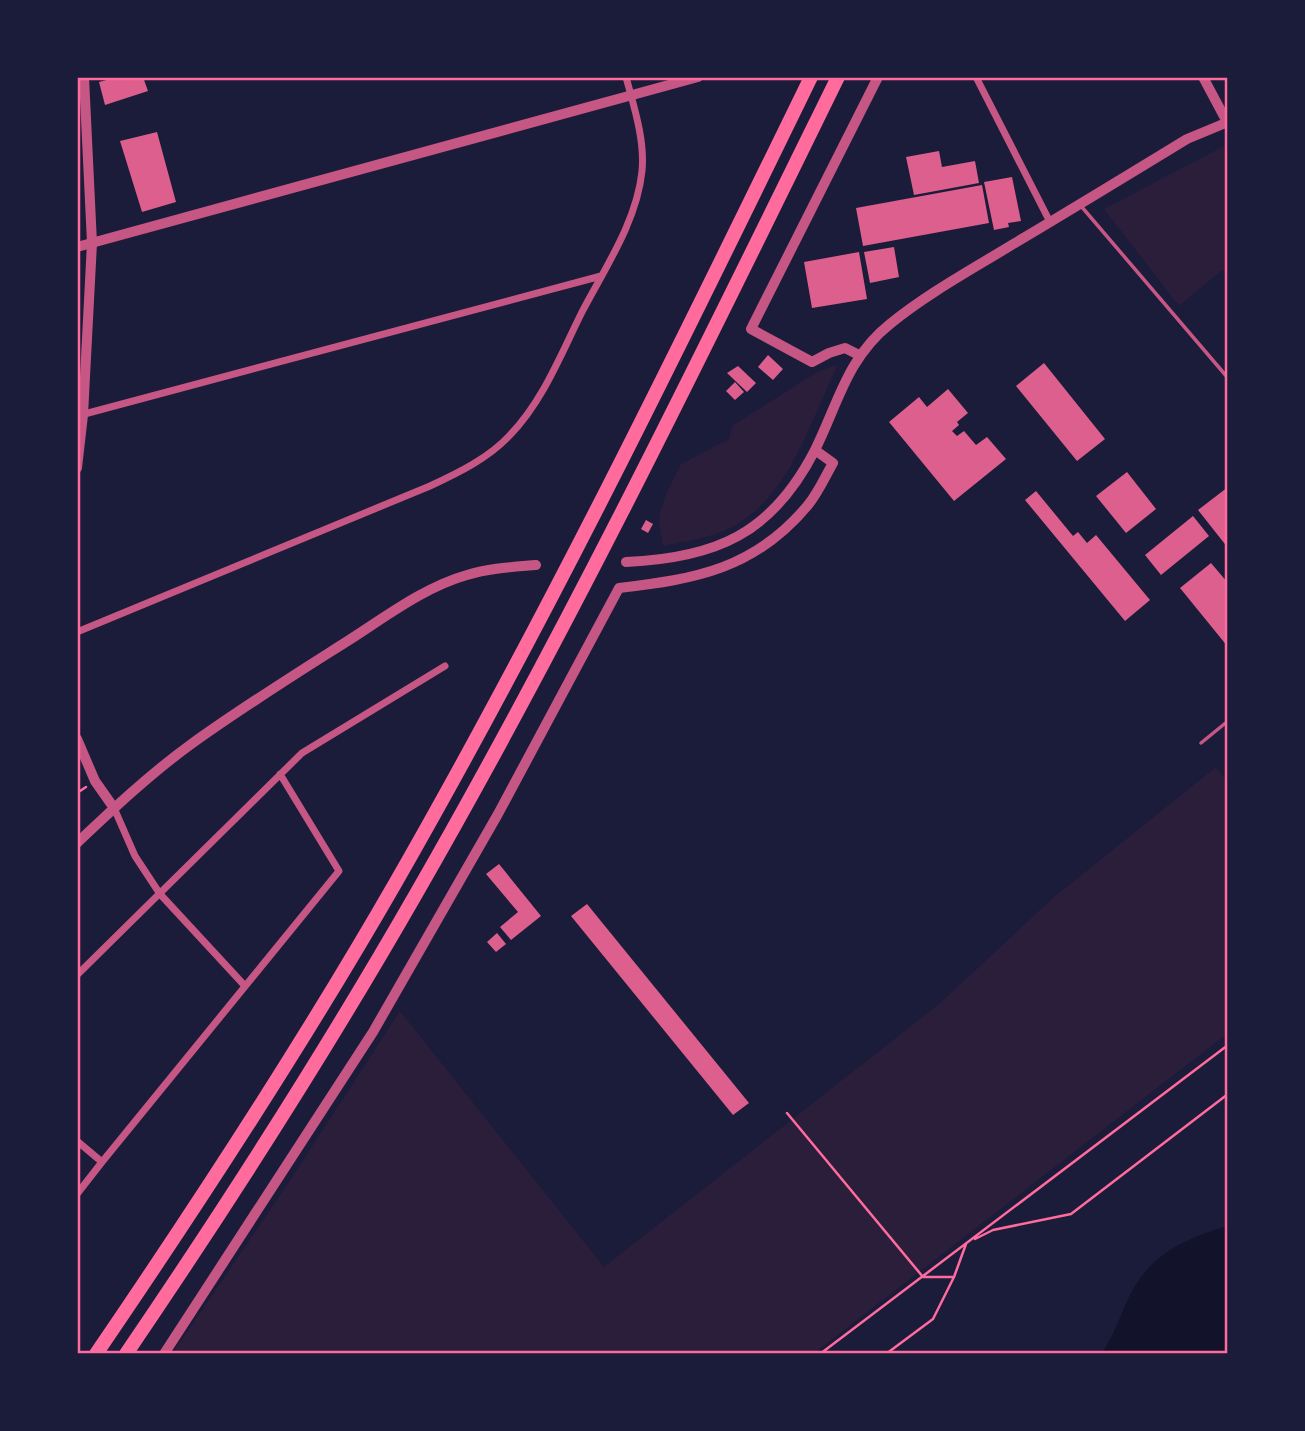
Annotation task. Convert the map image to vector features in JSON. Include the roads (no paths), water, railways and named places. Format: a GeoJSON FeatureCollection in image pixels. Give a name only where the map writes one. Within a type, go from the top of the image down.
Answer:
{"type":"FeatureCollection","features":[{"type":"Feature","properties":{"kind":"highway"},"geometry":{"type":"LineString","coordinates":[[96,1354],[238,1142],[396,882],[552,594],[704,296],[811,77]]}},
{"type":"Feature","properties":{"kind":"highway"},"geometry":{"type":"LineString","coordinates":[[126,1354],[258,1154],[429,871],[575,604],[838,77]]}},
{"type":"Feature","properties":{"kind":"street"},"geometry":{"type":"LineString","coordinates":[[77,468],[92,243],[84,77]]}},
{"type":"Feature","properties":{"kind":"street"},"geometry":{"type":"LineString","coordinates":[[77,632],[430,486],[483,457],[511,435],[541,394],[624,230],[637,198],[642,170],[642,145],[626,77]]}},
{"type":"Feature","properties":{"kind":"street"},"geometry":{"type":"LineString","coordinates":[[77,247],[698,77]]}},
{"type":"Feature","properties":{"kind":"street"},"geometry":{"type":"LineString","coordinates":[[859,355],[845,348],[812,362],[751,329],[877,77]]}},
{"type":"Feature","properties":{"kind":"street"},"geometry":{"type":"LineString","coordinates":[[976,77],[1050,222]]}},
{"type":"Feature","properties":{"kind":"street"},"geometry":{"type":"LineString","coordinates":[[626,562],[693,555],[746,532],[769,514],[789,492],[814,450],[835,400],[859,355],[887,326],[916,304],[1187,139],[1227,122],[1203,77]]}},
{"type":"Feature","properties":{"kind":"street"},"geometry":{"type":"LineString","coordinates":[[80,415],[601,276]]}},
{"type":"Feature","properties":{"kind":"street"},"geometry":{"type":"LineString","coordinates":[[164,1354],[373,1032],[498,814],[619,588],[682,580],[734,564],[771,542],[809,504],[833,463],[814,450]]}},
{"type":"Feature","properties":{"kind":"street"},"geometry":{"type":"LineString","coordinates":[[77,843],[188,746],[265,693],[396,610],[466,575],[536,565]]}},
{"type":"Feature","properties":{"kind":"street"},"geometry":{"type":"LineString","coordinates":[[77,975],[302,753],[445,666]]}},
{"type":"Feature","properties":{"kind":"street"},"geometry":{"type":"LineString","coordinates":[[77,739],[95,781],[114,808],[135,856],[160,894],[244,986]]}},
{"type":"Feature","properties":{"kind":"street"},"geometry":{"type":"LineString","coordinates":[[77,1194],[339,871],[280,774]]}},
{"type":"Feature","properties":{"kind":"street"},"geometry":{"type":"LineString","coordinates":[[77,1141],[102,1162]]}},
{"type":"Feature","properties":{"kind":"lane"},"geometry":{"type":"LineString","coordinates":[[1079,204],[1228,378]]}},
{"type":"Feature","properties":{"kind":"lane"},"geometry":{"type":"LineString","coordinates":[[1201,743],[1228,721]]}}]}
